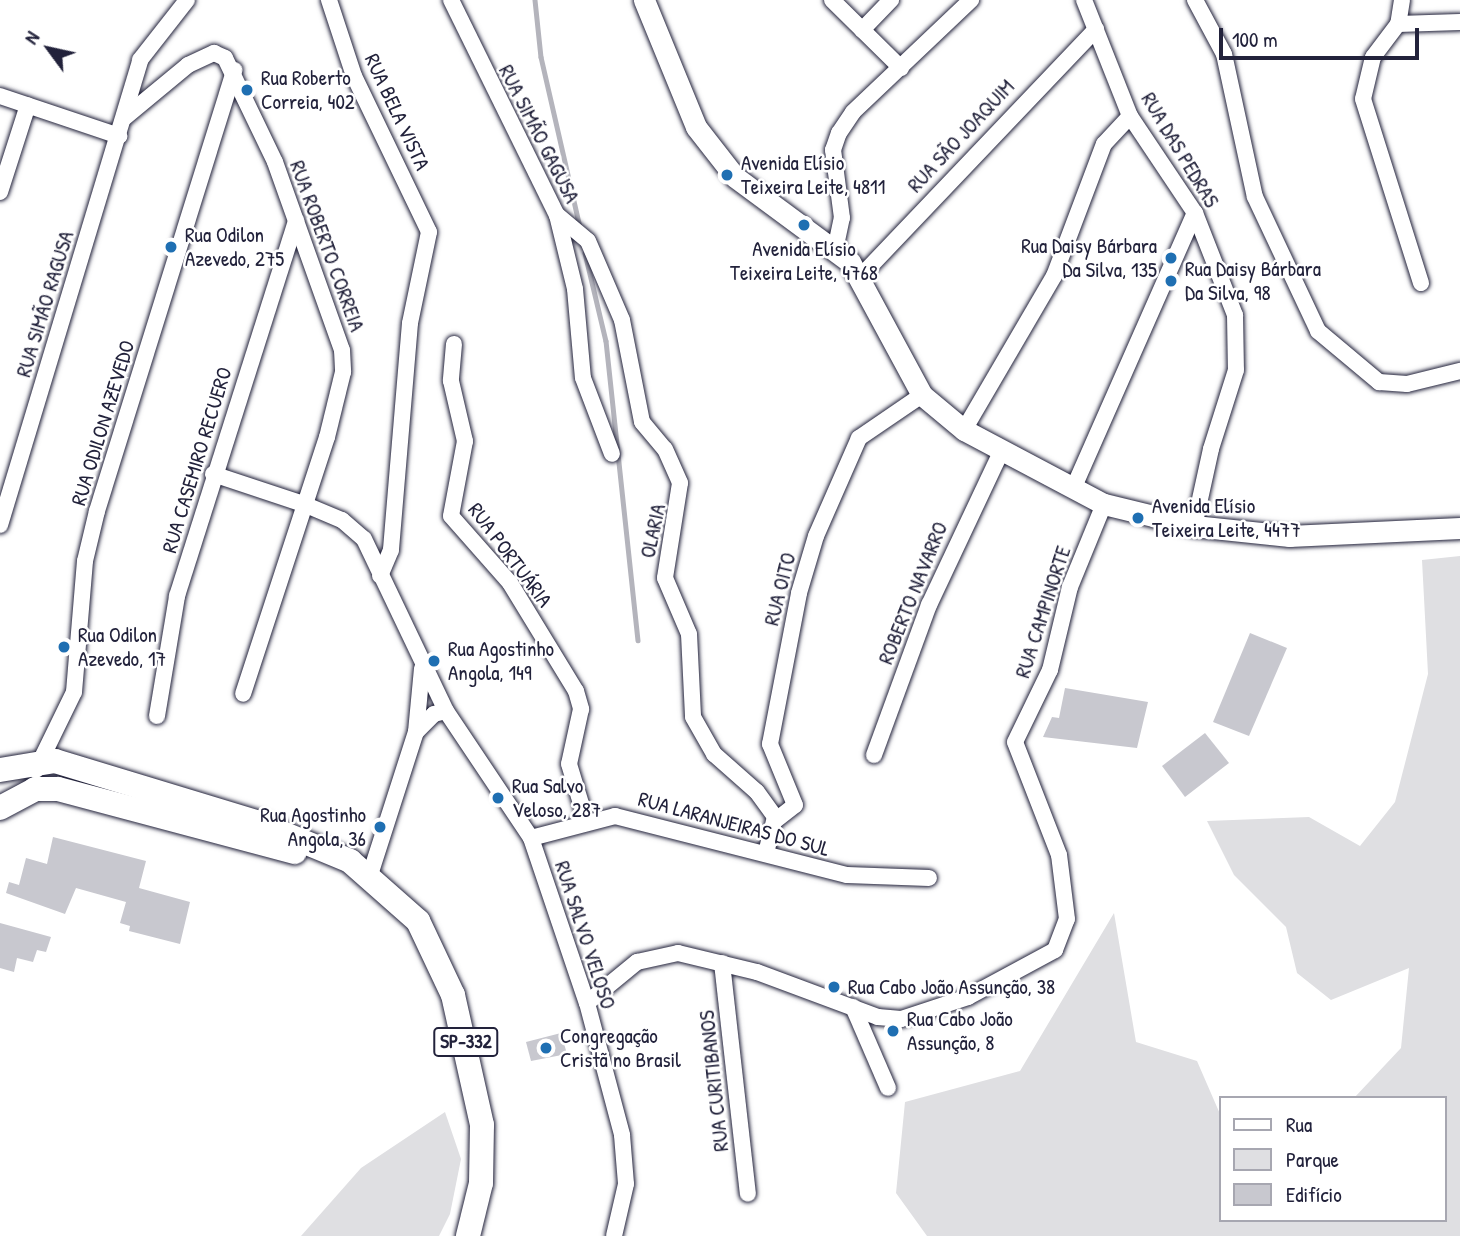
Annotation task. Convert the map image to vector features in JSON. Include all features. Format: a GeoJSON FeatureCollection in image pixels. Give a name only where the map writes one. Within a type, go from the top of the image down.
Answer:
{"type":"FeatureCollection","features":[{"type":"Feature","properties":{"kind":"main road"},"geometry":{"type":"LineString","coordinates":[[644,0],[696,127],[735,177],[835,250],[861,276],[922,395],[964,430],[1001,452],[1104,504],[1194,526],[1289,536],[1460,528]]}},
{"type":"Feature","properties":{"kind":"main road","name":"SP-332"},"geometry":{"type":"LineString","coordinates":[[0,770],[37,760],[72,764],[256,822],[350,861],[418,921],[457,1008],[483,1156],[468,1236]]}},
{"type":"Feature","properties":{"kind":"main road"},"geometry":{"type":"LineString","coordinates":[[0,778],[0,793]]}},
{"type":"Feature","properties":{"kind":"main road"},"geometry":{"type":"LineString","coordinates":[[0,808],[35,789]]}},
{"type":"Feature","properties":{"kind":"main road","name":"SP-332"},"geometry":{"type":"LineString","coordinates":[[35,789],[149,809],[369,878]]}},
{"type":"Feature","properties":{"kind":"street"},"geometry":{"type":"LineString","coordinates":[[0,96],[120,136],[140,60],[187,0]]}},
{"type":"Feature","properties":{"kind":"street","name":"RUA BELA VISTA"},"geometry":{"type":"LineString","coordinates":[[329,0],[354,76],[429,232],[410,323],[391,550],[380,576]]}},
{"type":"Feature","properties":{"kind":"street","name":"RUA SIMÃO GAGUSA"},"geometry":{"type":"LineString","coordinates":[[451,0],[557,215],[575,289],[583,378],[612,454]]}},
{"type":"Feature","properties":{"kind":"street"},"geometry":{"type":"LineString","coordinates":[[832,0],[901,68]]}},
{"type":"Feature","properties":{"kind":"street"},"geometry":{"type":"LineString","coordinates":[[862,30],[891,0]]}},
{"type":"Feature","properties":{"kind":"street"},"geometry":{"type":"LineString","coordinates":[[835,250],[842,202],[835,141],[853,112],[971,0]]}},
{"type":"Feature","properties":{"kind":"street","name":"RUA DAS PEDRAS"},"geometry":{"type":"LineString","coordinates":[[1084,0],[1130,116],[1195,213],[1231,303],[1238,345],[1194,526]]}},
{"type":"Feature","properties":{"kind":"street"},"geometry":{"type":"LineString","coordinates":[[1195,0],[1224,54],[1255,197],[1318,331],[1379,382],[1407,384],[1460,372]]}},
{"type":"Feature","properties":{"kind":"street"},"geometry":{"type":"LineString","coordinates":[[1402,0],[1398,24],[1373,57],[1363,99],[1421,283]]}},
{"type":"Feature","properties":{"kind":"street"},"geometry":{"type":"LineString","coordinates":[[1398,24],[1460,22]]}},
{"type":"Feature","properties":{"kind":"street","name":"RUA SÃO JOAQUIM"},"geometry":{"type":"LineString","coordinates":[[861,276],[1096,29]]}},
{"type":"Feature","properties":{"kind":"street"},"geometry":{"type":"LineString","coordinates":[[124,117],[203,56],[214,53],[234,70]]}},
{"type":"Feature","properties":{"kind":"street","name":"RUA ROBERTO CORREIA"},"geometry":{"type":"LineString","coordinates":[[234,70],[296,220],[342,350],[337,398],[306,505],[243,694]]}},
{"type":"Feature","properties":{"kind":"street","name":"RUA ODILON AZEVEDO"},"geometry":{"type":"LineString","coordinates":[[35,789],[37,760],[75,692],[85,561],[97,511],[234,70]]}},
{"type":"Feature","properties":{"kind":"street"},"geometry":{"type":"LineString","coordinates":[[0,191],[28,105]]}},
{"type":"Feature","properties":{"kind":"street"},"geometry":{"type":"LineString","coordinates":[[964,430],[1054,276],[1104,144],[1130,116]]}},
{"type":"Feature","properties":{"kind":"street","name":"RUA SIMÃO RAGUSA"},"geometry":{"type":"LineString","coordinates":[[0,525],[120,136]]}},
{"type":"Feature","properties":{"kind":"street"},"geometry":{"type":"LineString","coordinates":[[1073,489],[1195,213]]}},
{"type":"Feature","properties":{"kind":"street","name":"OLARIA"},"geometry":{"type":"LineString","coordinates":[[557,215],[588,241],[622,320],[642,422],[665,449],[680,483],[665,578],[690,634],[696,728],[776,820]]}},
{"type":"Feature","properties":{"kind":"street","name":"RUA CASEMIRO RECUERO"},"geometry":{"type":"LineString","coordinates":[[157,716],[177,596],[213,474],[296,220]]}},
{"type":"Feature","properties":{"kind":"street","name":"RUA PORTUÁRIA"},"geometry":{"type":"LineString","coordinates":[[454,344],[451,380],[465,441],[451,516],[510,583],[576,691],[581,709],[569,764],[586,820]]}},
{"type":"Feature","properties":{"kind":"street","name":"RUA OITO"},"geometry":{"type":"LineString","coordinates":[[776,820],[795,805],[771,744],[799,593],[816,536],[859,438],[922,395]]}},
{"type":"Feature","properties":{"kind":"street","name":"ROBERTO NAVARRO"},"geometry":{"type":"LineString","coordinates":[[874,755],[929,605],[1001,452]]}},
{"type":"Feature","properties":{"kind":"street","name":"RUA SALVO VELOSO"},"geometry":{"type":"LineString","coordinates":[[213,474],[306,505],[352,528],[364,539],[422,666],[446,711],[531,838],[587,1003],[622,1135],[626,1184],[614,1236]]}},
{"type":"Feature","properties":{"kind":"street","name":"RUA CAMPINORTE"},"geometry":{"type":"LineString","coordinates":[[853,1007],[895,1019],[933,1011],[1040,962],[1066,930],[1065,894],[1049,820],[1020,764],[1015,742],[1049,670],[1070,587],[1104,504]]}},
{"type":"Feature","properties":{"kind":"street"},"geometry":{"type":"LineString","coordinates":[[369,878],[416,732],[422,666]]}},
{"type":"Feature","properties":{"kind":"street"},"geometry":{"type":"LineString","coordinates":[[416,732],[434,714],[446,711]]}},
{"type":"Feature","properties":{"kind":"street","name":"RUA LARANJEIRAS DO SUL"},"geometry":{"type":"LineString","coordinates":[[531,838],[586,820],[615,816],[652,821],[847,875],[929,878]]}},
{"type":"Feature","properties":{"kind":"street"},"geometry":{"type":"LineString","coordinates":[[766,854],[776,820]]}},
{"type":"Feature","properties":{"kind":"street"},"geometry":{"type":"LineString","coordinates":[[587,1003],[650,956],[678,953],[722,963],[853,1007],[888,1087]]}},
{"type":"Feature","properties":{"kind":"street","name":"RUA CURITIBANOS"},"geometry":{"type":"LineString","coordinates":[[722,963],[748,1194]]}},
{"type":"Feature","properties":{"kind":"green space"},"geometry":{"type":"Polygon","coordinates":[[[1460,556],[1460,1236],[927,1236],[896,1193],[905,1102],[1020,1071],[1114,913],[1136,1042],[1197,1061],[1218,1109],[1218,1222],[1446,1222],[1446,1096],[1356,1096],[1401,1048],[1409,968],[1331,1000],[1297,973],[1286,927],[1234,875],[1207,821],[1309,817],[1360,846],[1395,802],[1428,674],[1422,560],[1460,556]]]}},
{"type":"Feature","properties":{"kind":"green space"},"geometry":{"type":"Polygon","coordinates":[[[445,1112],[461,1159],[450,1214],[439,1236],[301,1236],[361,1168],[445,1112]]]}},
{"type":"Feature","properties":{"kind":"building"},"geometry":{"type":"Polygon","coordinates":[[[1250,633],[1287,648],[1249,736],[1213,722],[1250,633]]]}},
{"type":"Feature","properties":{"kind":"building"},"geometry":{"type":"Polygon","coordinates":[[[1065,688],[1148,702],[1137,748],[1043,737],[1052,717],[1059,718],[1065,688]]]}},
{"type":"Feature","properties":{"kind":"building"},"geometry":{"type":"Polygon","coordinates":[[[1205,733],[1229,763],[1185,797],[1162,766],[1205,733]]]}},
{"type":"Feature","properties":{"kind":"building"},"geometry":{"type":"Polygon","coordinates":[[[53,837],[146,861],[139,888],[190,902],[180,944],[129,931],[130,926],[120,923],[126,902],[76,888],[65,914],[6,893],[9,882],[19,885],[26,858],[47,864],[53,837]]]}},
{"type":"Feature","properties":{"kind":"building"},"geometry":{"type":"Polygon","coordinates":[[[0,923],[51,937],[46,952],[37,950],[33,962],[17,958],[14,972],[0,968],[0,923]]]}},
{"type":"Feature","properties":{"kind":"building","name":"Congregação Cristã no Brasil"},"geometry":{"type":"Polygon","coordinates":[[[561,1033],[567,1054],[531,1061],[526,1042],[561,1033]]]}},
{"type":"Feature","properties":{"kind":"waterway"},"geometry":{"type":"LineString","coordinates":[[535,0],[541,57],[580,227]]}},
{"type":"Feature","properties":{"kind":"waterway"},"geometry":{"type":"LineString","coordinates":[[585,253],[606,341],[638,640]]}},
{"type":"Feature","properties":{"kind":"place","name":"Rua Roberto Correia, 402"},"geometry":{"type":"Point","coordinates":[247,90]}},
{"type":"Feature","properties":{"kind":"place","name":"Avenida Elísio Teixeira Leite, 4811"},"geometry":{"type":"Point","coordinates":[727,175]}},
{"type":"Feature","properties":{"kind":"place","name":"Avenida Elísio Teixeira Leite, 4768"},"geometry":{"type":"Point","coordinates":[804,225]}},
{"type":"Feature","properties":{"kind":"place","name":"Rua Odilon Azevedo, 275"},"geometry":{"type":"Point","coordinates":[171,247]}},
{"type":"Feature","properties":{"kind":"place","name":"Rua Daisy Bárbara Da Silva, 135"},"geometry":{"type":"Point","coordinates":[1171,258]}},
{"type":"Feature","properties":{"kind":"place","name":"Rua Daisy Bárbara Da Silva, 98"},"geometry":{"type":"Point","coordinates":[1171,281]}},
{"type":"Feature","properties":{"kind":"place","name":"Avenida Elísio Teixeira Leite, 4477"},"geometry":{"type":"Point","coordinates":[1138,518]}},
{"type":"Feature","properties":{"kind":"place","name":"Rua Odilon Azevedo, 17"},"geometry":{"type":"Point","coordinates":[64,647]}},
{"type":"Feature","properties":{"kind":"place","name":"Rua Agostinho Angola, 149"},"geometry":{"type":"Point","coordinates":[434,661]}},
{"type":"Feature","properties":{"kind":"place","name":"Rua Salvo Veloso, 287"},"geometry":{"type":"Point","coordinates":[498,798]}},
{"type":"Feature","properties":{"kind":"place","name":"Rua Agostinho Angola, 36"},"geometry":{"type":"Point","coordinates":[380,827]}},
{"type":"Feature","properties":{"kind":"place","name":"Rua Cabo João Assunção, 38"},"geometry":{"type":"Point","coordinates":[834,987]}},
{"type":"Feature","properties":{"kind":"place","name":"Rua Cabo João Assunção, 8"},"geometry":{"type":"Point","coordinates":[893,1031]}},
{"type":"Feature","properties":{"kind":"place","name":"Congregação Cristã no Brasil"},"geometry":{"type":"Point","coordinates":[546,1048]}}]}
